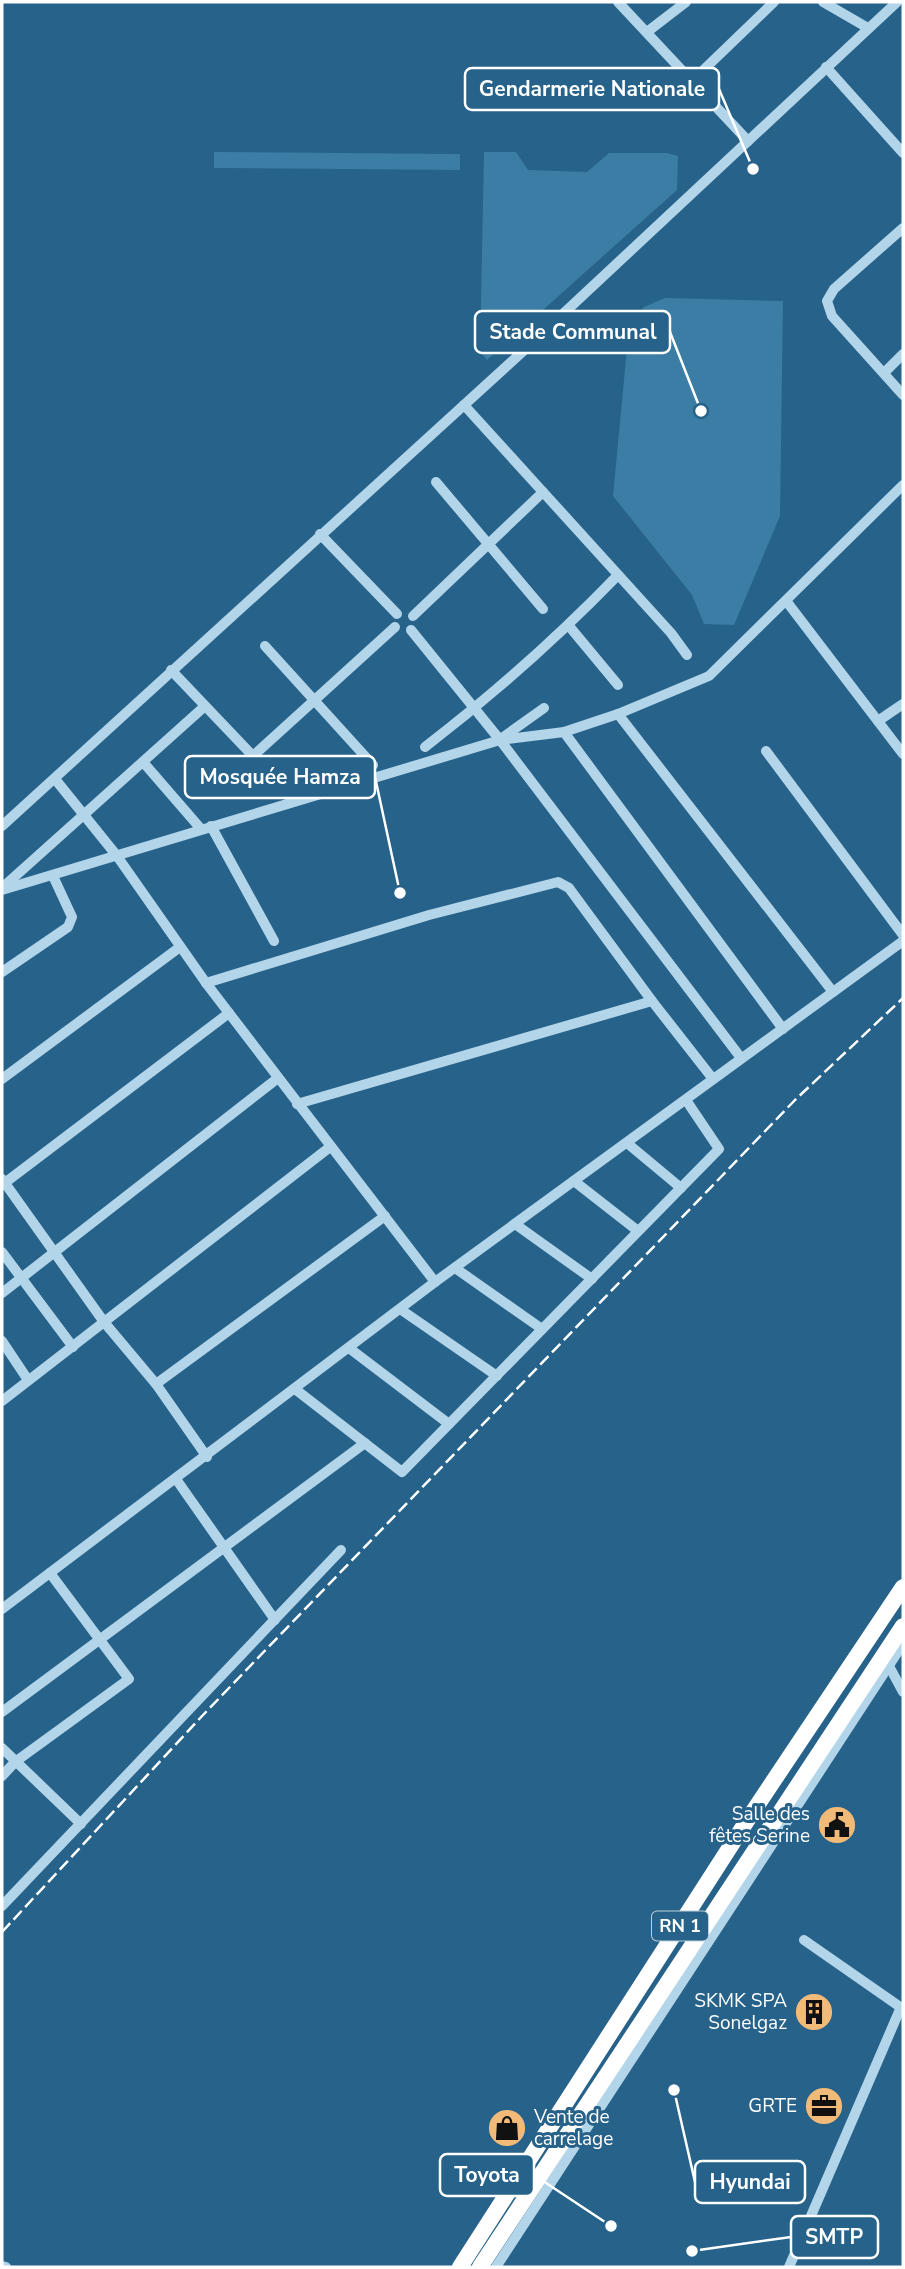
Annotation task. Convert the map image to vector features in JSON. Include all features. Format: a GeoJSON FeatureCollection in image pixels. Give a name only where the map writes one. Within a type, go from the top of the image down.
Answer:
{"type":"FeatureCollection","features":[{"type":"Feature","properties":{"kind":"highway","name":"RN 1"},"geometry":{"type":"LineString","coordinates":[[460,2267],[750,1816],[903,1587]]}},
{"type":"Feature","properties":{"kind":"highway","name":"RN 1"},"geometry":{"type":"LineString","coordinates":[[480,2267],[903,1626]]}},
{"type":"Feature","properties":{"kind":"street"},"geometry":{"type":"LineString","coordinates":[[618,2],[748,141]]}},
{"type":"Feature","properties":{"kind":"street"},"geometry":{"type":"LineString","coordinates":[[647,33],[686,2]]}},
{"type":"Feature","properties":{"kind":"street"},"geometry":{"type":"LineString","coordinates":[[692,81],[774,2]]}},
{"type":"Feature","properties":{"kind":"street"},"geometry":{"type":"LineString","coordinates":[[2,826],[464,405],[897,2]]}},
{"type":"Feature","properties":{"kind":"street"},"geometry":{"type":"LineString","coordinates":[[829,3],[869,28]]}},
{"type":"Feature","properties":{"kind":"street"},"geometry":{"type":"LineString","coordinates":[[826,67],[903,153]]}},
{"type":"Feature","properties":{"kind":"street"},"geometry":{"type":"LineString","coordinates":[[903,228],[834,289],[827,301],[832,316],[903,395]]}},
{"type":"Feature","properties":{"kind":"street"},"geometry":{"type":"LineString","coordinates":[[884,373],[903,354]]}},
{"type":"Feature","properties":{"kind":"street"},"geometry":{"type":"LineString","coordinates":[[464,405],[687,655]]}},
{"type":"Feature","properties":{"kind":"street"},"geometry":{"type":"LineString","coordinates":[[436,482],[543,609]]}},
{"type":"Feature","properties":{"kind":"street"},"geometry":{"type":"LineString","coordinates":[[2,889],[53,876],[500,740],[564,732],[618,714],[709,676],[903,485]]}},
{"type":"Feature","properties":{"kind":"street"},"geometry":{"type":"LineString","coordinates":[[413,616],[542,492]]}},
{"type":"Feature","properties":{"kind":"street"},"geometry":{"type":"LineString","coordinates":[[320,534],[397,614]]}},
{"type":"Feature","properties":{"kind":"street"},"geometry":{"type":"LineString","coordinates":[[425,747],[474,709],[569,626],[618,575]]}},
{"type":"Feature","properties":{"kind":"street"},"geometry":{"type":"LineString","coordinates":[[786,602],[903,754]]}},
{"type":"Feature","properties":{"kind":"street"},"geometry":{"type":"LineString","coordinates":[[397,614],[407,612],[413,616],[415,622],[411,630]]}},
{"type":"Feature","properties":{"kind":"street"},"geometry":{"type":"LineString","coordinates":[[397,614],[393,622],[395,627],[401,632],[411,630]]}},
{"type":"Feature","properties":{"kind":"street"},"geometry":{"type":"LineString","coordinates":[[569,626],[618,685]]}},
{"type":"Feature","properties":{"kind":"street"},"geometry":{"type":"LineString","coordinates":[[253,756],[395,627]]}},
{"type":"Feature","properties":{"kind":"street"},"geometry":{"type":"LineString","coordinates":[[411,630],[500,740],[741,1058]]}},
{"type":"Feature","properties":{"kind":"street"},"geometry":{"type":"LineString","coordinates":[[265,646],[373,765]]}},
{"type":"Feature","properties":{"kind":"street"},"geometry":{"type":"LineString","coordinates":[[172,670],[293,801]]}},
{"type":"Feature","properties":{"kind":"street"},"geometry":{"type":"LineString","coordinates":[[878,721],[903,704]]}},
{"type":"Feature","properties":{"kind":"street"},"geometry":{"type":"LineString","coordinates":[[2,889],[205,706]]}},
{"type":"Feature","properties":{"kind":"street"},"geometry":{"type":"LineString","coordinates":[[500,740],[544,708]]}},
{"type":"Feature","properties":{"kind":"street"},"geometry":{"type":"LineString","coordinates":[[618,714],[833,992]]}},
{"type":"Feature","properties":{"kind":"street"},"geometry":{"type":"LineString","coordinates":[[564,732],[783,1029]]}},
{"type":"Feature","properties":{"kind":"street"},"geometry":{"type":"LineString","coordinates":[[766,751],[903,935]]}},
{"type":"Feature","properties":{"kind":"street"},"geometry":{"type":"LineString","coordinates":[[143,762],[206,828],[274,941]]}},
{"type":"Feature","properties":{"kind":"street"},"geometry":{"type":"LineString","coordinates":[[55,779],[117,856],[206,983],[435,1282]]}},
{"type":"Feature","properties":{"kind":"street"},"geometry":{"type":"LineString","coordinates":[[2,972],[68,927],[72,917],[53,876]]}},
{"type":"Feature","properties":{"kind":"street"},"geometry":{"type":"LineString","coordinates":[[206,983],[429,915],[558,882],[569,888],[713,1079]]}},
{"type":"Feature","properties":{"kind":"street"},"geometry":{"type":"LineString","coordinates":[[2,1609],[435,1282],[903,941]]}},
{"type":"Feature","properties":{"kind":"street"},"geometry":{"type":"LineString","coordinates":[[2,1079],[180,947]]}},
{"type":"Feature","properties":{"kind":"street"},"geometry":{"type":"LineString","coordinates":[[297,1104],[652,1001]]}},
{"type":"Feature","properties":{"kind":"street"},"geometry":{"type":"LineString","coordinates":[[206,1457],[156,1384],[104,1322],[3,1182],[229,1013]]}},
{"type":"Feature","properties":{"kind":"street"},"geometry":{"type":"LineString","coordinates":[[2,1293],[278,1078]]}},
{"type":"Feature","properties":{"kind":"street"},"geometry":{"type":"LineString","coordinates":[[295,1389],[402,1472],[719,1149],[686,1100]]}},
{"type":"Feature","properties":{"kind":"street"},"geometry":{"type":"LineString","coordinates":[[627,1143],[681,1188]]}},
{"type":"Feature","properties":{"kind":"street"},"geometry":{"type":"LineString","coordinates":[[2,1401],[330,1147]]}},
{"type":"Feature","properties":{"kind":"street"},"geometry":{"type":"LineString","coordinates":[[574,1181],[638,1231]]}},
{"type":"Feature","properties":{"kind":"street"},"geometry":{"type":"LineString","coordinates":[[156,1384],[385,1216]]}},
{"type":"Feature","properties":{"kind":"street"},"geometry":{"type":"LineString","coordinates":[[515,1224],[592,1279]]}},
{"type":"Feature","properties":{"kind":"street"},"geometry":{"type":"LineString","coordinates":[[2,1252],[73,1347]]}},
{"type":"Feature","properties":{"kind":"street"},"geometry":{"type":"LineString","coordinates":[[455,1268],[542,1329]]}},
{"type":"Feature","properties":{"kind":"street"},"geometry":{"type":"LineString","coordinates":[[400,1309],[497,1376]]}},
{"type":"Feature","properties":{"kind":"street"},"geometry":{"type":"LineString","coordinates":[[2,1341],[28,1380]]}},
{"type":"Feature","properties":{"kind":"street"},"geometry":{"type":"LineString","coordinates":[[349,1348],[449,1424]]}},
{"type":"Feature","properties":{"kind":"street"},"geometry":{"type":"LineString","coordinates":[[2,1712],[365,1443]]}},
{"type":"Feature","properties":{"kind":"street"},"geometry":{"type":"LineString","coordinates":[[176,1479],[275,1620]]}},
{"type":"Feature","properties":{"kind":"street"},"geometry":{"type":"LineString","coordinates":[[2,1906],[341,1550]]}},
{"type":"Feature","properties":{"kind":"street"},"geometry":{"type":"LineString","coordinates":[[2,1776],[15,1762],[129,1679],[50,1573]]}},
{"type":"Feature","properties":{"kind":"street"},"geometry":{"type":"LineString","coordinates":[[496,2267],[903,1644]]}},
{"type":"Feature","properties":{"kind":"street"},"geometry":{"type":"LineString","coordinates":[[889,1666],[903,1692]]}},
{"type":"Feature","properties":{"kind":"street"},"geometry":{"type":"LineString","coordinates":[[2,1748],[81,1824]]}},
{"type":"Feature","properties":{"kind":"street"},"geometry":{"type":"LineString","coordinates":[[789,2267],[902,2008],[804,1940]]}},
{"type":"Feature","properties":{"kind":"shaded area"},"geometry":{"type":"Polygon","coordinates":[[[214,152],[460,154],[460,170],[214,168],[214,152]]]}},
{"type":"Feature","properties":{"kind":"shaded area"},"geometry":{"type":"Polygon","coordinates":[[[484,152],[516,152],[528,170],[587,172],[609,153],[667,153],[678,156],[677,190],[487,360],[480,351],[484,152]]]}},
{"type":"Feature","properties":{"kind":"shaded area"},"geometry":{"type":"Polygon","coordinates":[[[665,298],[783,301],[780,516],[734,625],[704,624],[692,595],[613,496],[629,327],[644,307],[665,298]]]}},
{"type":"Feature","properties":{"kind":"railway"},"geometry":{"type":"LineString","coordinates":[[2,1932],[203,1715],[795,1100],[903,998]]}},
{"type":"Feature","properties":{"kind":"place","name":"Gendarmerie Nationale"},"geometry":{"type":"Point","coordinates":[753,169]}},
{"type":"Feature","properties":{"kind":"place","name":"Stade Communal"},"geometry":{"type":"Point","coordinates":[701,411]}},
{"type":"Feature","properties":{"kind":"place","name":"Mosquée Hamza"},"geometry":{"type":"Point","coordinates":[400,893]}},
{"type":"Feature","properties":{"kind":"place","name":"Salle des fêtes Serine"},"geometry":{"type":"Point","coordinates":[837,1825]}},
{"type":"Feature","properties":{"kind":"place","name":"SKMK SPA Sonelgaz"},"geometry":{"type":"Point","coordinates":[814,2012]}},
{"type":"Feature","properties":{"kind":"place","name":"Hyundai"},"geometry":{"type":"Point","coordinates":[674,2090]}},
{"type":"Feature","properties":{"kind":"place","name":"GRTE"},"geometry":{"type":"Point","coordinates":[824,2106]}},
{"type":"Feature","properties":{"kind":"place","name":"Vente de carrelage"},"geometry":{"type":"Point","coordinates":[507,2128]}},
{"type":"Feature","properties":{"kind":"place","name":"Toyota"},"geometry":{"type":"Point","coordinates":[611,2226]}},
{"type":"Feature","properties":{"kind":"place","name":"SMTP"},"geometry":{"type":"Point","coordinates":[692,2251]}}]}
